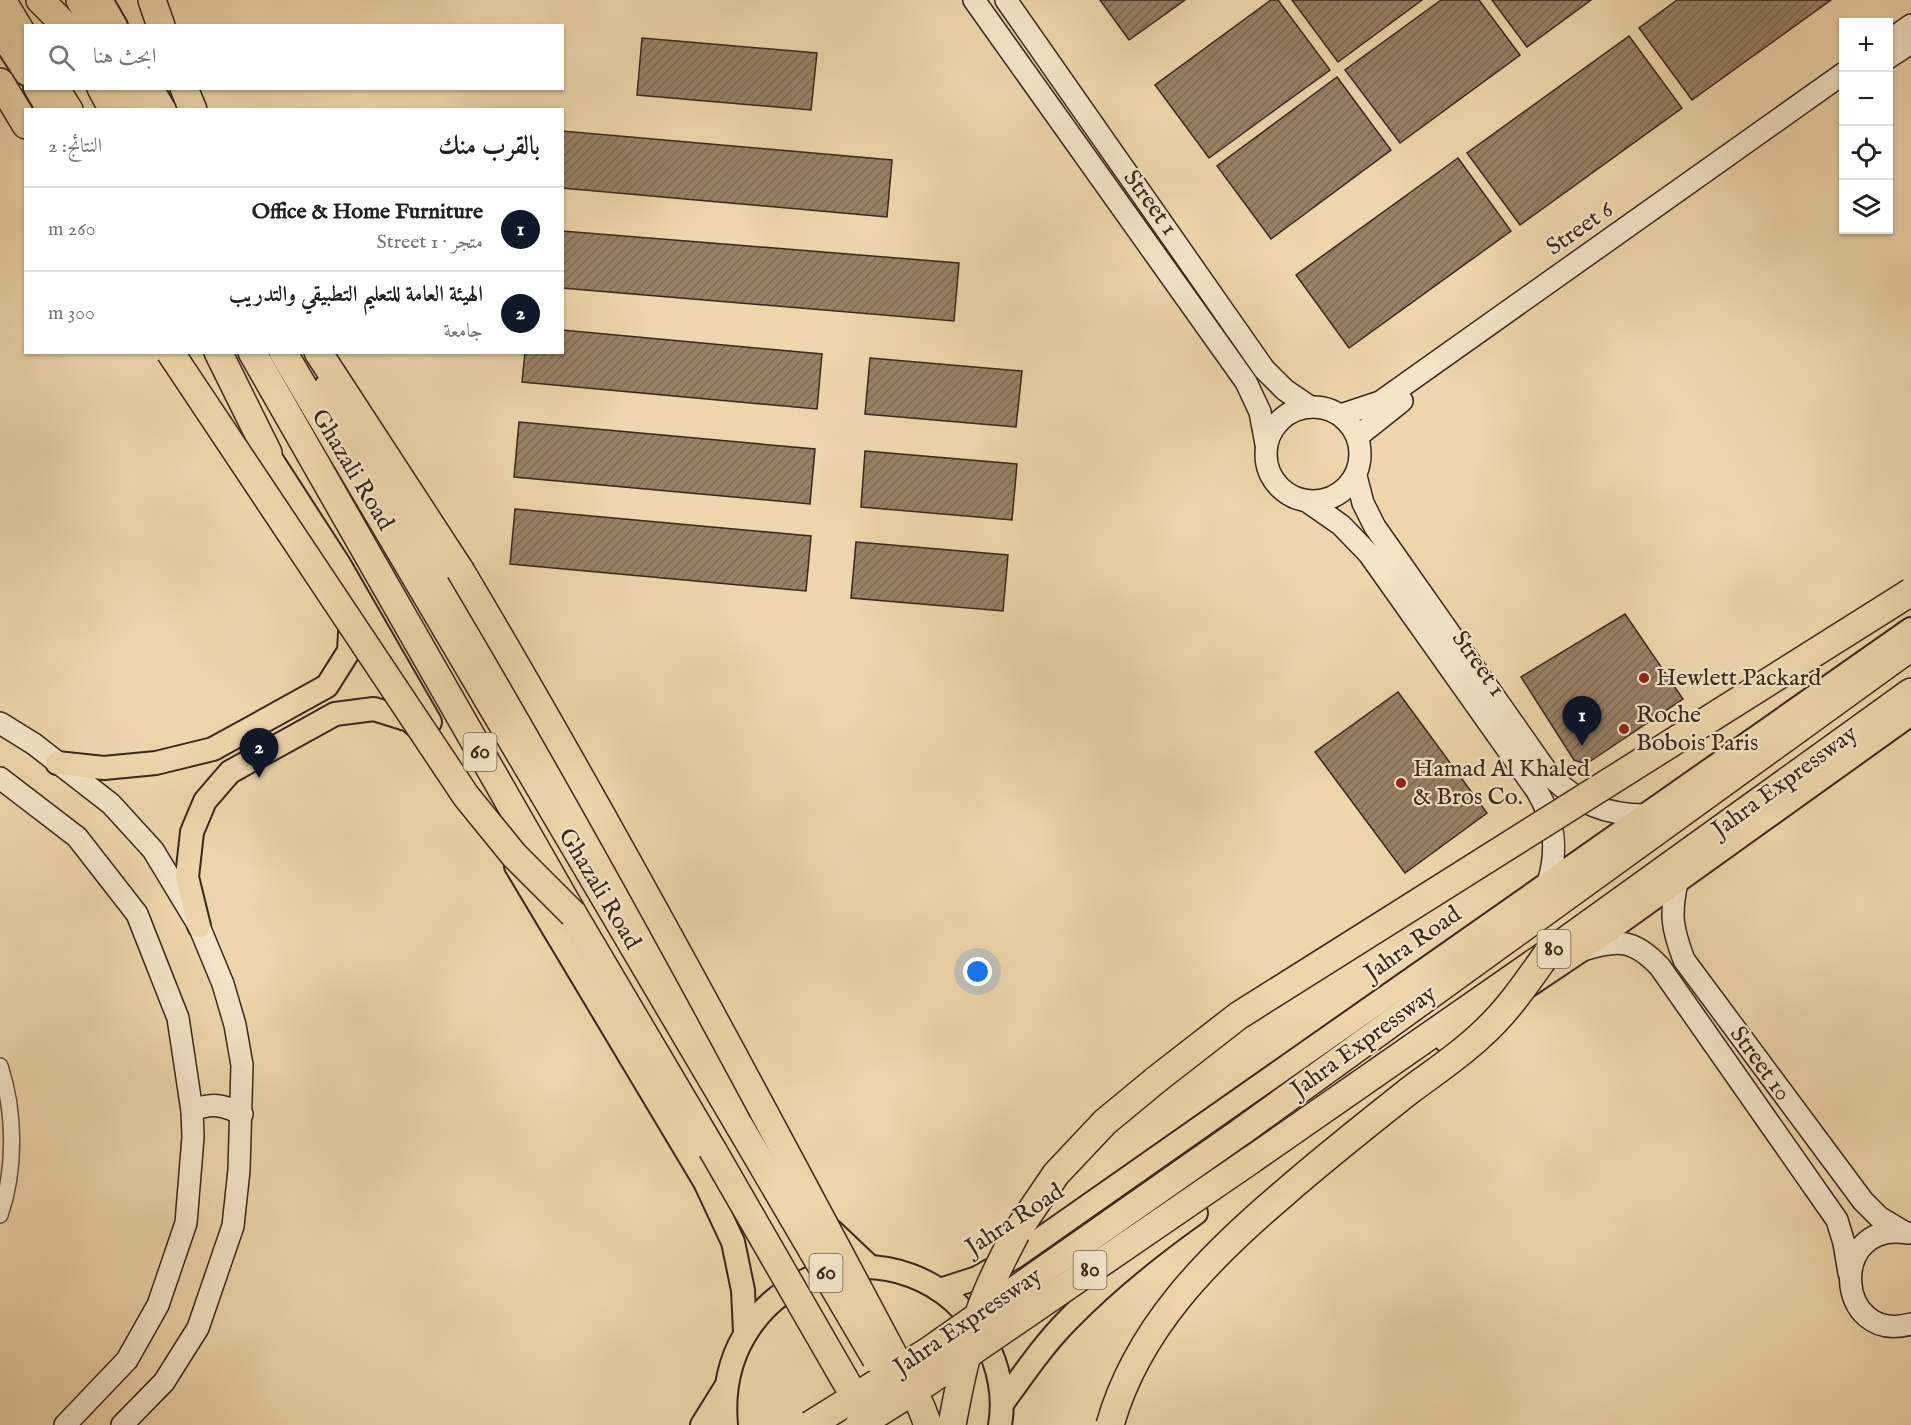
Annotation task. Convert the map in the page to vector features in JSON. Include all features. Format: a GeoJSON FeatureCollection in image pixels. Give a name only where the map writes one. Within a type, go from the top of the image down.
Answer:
{"type":"FeatureCollection","features":[{"type":"Feature","properties":{"kind":"highway"},"geometry":{"type":"LineString","coordinates":[[2,0],[24,37]]}},
{"type":"Feature","properties":{"kind":"highway"},"geometry":{"type":"LineString","coordinates":[[40,0],[64,24]]}},
{"type":"Feature","properties":{"kind":"highway"},"geometry":{"type":"LineString","coordinates":[[51,0],[64,24]]}},
{"type":"Feature","properties":{"kind":"highway"},"geometry":{"type":"LineString","coordinates":[[80,0],[94,24]]}},
{"type":"Feature","properties":{"kind":"highway"},"geometry":{"type":"LineString","coordinates":[[152,0],[160,24]]}},
{"type":"Feature","properties":{"kind":"highway"},"geometry":{"type":"LineString","coordinates":[[0,82],[24,122]]}},
{"type":"Feature","properties":{"kind":"highway"},"geometry":{"type":"LineString","coordinates":[[56,90],[68,108]]}},
{"type":"Feature","properties":{"kind":"highway"},"geometry":{"type":"LineString","coordinates":[[102,90],[112,108]]}},
{"type":"Feature","properties":{"kind":"highway"},"geometry":{"type":"LineString","coordinates":[[132,90],[142,108]]}},
{"type":"Feature","properties":{"kind":"highway"},"geometry":{"type":"LineString","coordinates":[[185,90],[192,108]]}},
{"type":"Feature","properties":{"kind":"highway"},"geometry":{"type":"LineString","coordinates":[[171,354],[466,796],[514,855],[573,914]]}},
{"type":"Feature","properties":{"kind":"highway"},"geometry":{"type":"LineString","coordinates":[[219,354],[268,453]]}},
{"type":"Feature","properties":{"kind":"highway","name":"Ghazali Road"},"geometry":{"type":"LineString","coordinates":[[253,354],[573,914],[871,1425]]}},
{"type":"Feature","properties":{"kind":"highway","name":"Ghazali Road"},"geometry":{"type":"LineString","coordinates":[[284,354],[915,1425]]}},
{"type":"Feature","properties":{"kind":"highway"},"geometry":{"type":"LineString","coordinates":[[299,354],[322,421]]}},
{"type":"Feature","properties":{"kind":"highway"},"geometry":{"type":"LineString","coordinates":[[319,354],[460,570],[520,672],[717,1023],[916,1396],[928,1425]]}},
{"type":"Feature","properties":{"kind":"highway"},"geometry":{"type":"LineString","coordinates":[[952,1425],[968,1348],[996,1270],[1016,1233],[1056,1174],[1105,1122],[1238,1016],[1911,592]]}},
{"type":"Feature","properties":{"kind":"highway","name":"Jahra Expressway"},"geometry":{"type":"LineString","coordinates":[[810,1425],[927,1352],[1242,1131],[1911,648]]}},
{"type":"Feature","properties":{"kind":"highway","name":"Jahra Expressway"},"geometry":{"type":"LineString","coordinates":[[859,1425],[939,1374],[1547,954],[1911,692]]}},
{"type":"Feature","properties":{"kind":"highway"},"geometry":{"type":"LineString","coordinates":[[1110,1425],[1114,1409],[1134,1365],[1156,1325],[1187,1286],[1239,1232],[1306,1174],[1481,1036],[1515,1000],[1547,954]]}},
{"type":"Feature","properties":{"kind":"main road"},"geometry":{"type":"LineString","coordinates":[[101,0],[115,24]]}},
{"type":"Feature","properties":{"kind":"main road"},"geometry":{"type":"LineString","coordinates":[[0,34],[24,71]]}},
{"type":"Feature","properties":{"kind":"main road"},"geometry":{"type":"LineString","coordinates":[[36,90],[47,108]]}},
{"type":"Feature","properties":{"kind":"main road"},"geometry":{"type":"LineString","coordinates":[[153,90],[164,108]]}},
{"type":"Feature","properties":{"kind":"main road"},"geometry":{"type":"LineString","coordinates":[[205,354],[339,564],[449,755],[705,1182],[733,1242],[743,1290],[745,1332]]}},
{"type":"Feature","properties":{"kind":"main road","name":"Ghazali Road"},"geometry":{"type":"LineString","coordinates":[[307,354],[797,1192],[826,1226],[870,1267]]}},
{"type":"Feature","properties":{"kind":"main road"},"geometry":{"type":"LineString","coordinates":[[57,763],[104,768],[156,763],[213,749],[327,686],[350,651],[351,616],[339,564]]}},
{"type":"Feature","properties":{"kind":"main road","name":"Jahra Road"},"geometry":{"type":"LineString","coordinates":[[940,1290],[977,1278],[1015,1257],[1911,629]]}},
{"type":"Feature","properties":{"kind":"main road"},"geometry":{"type":"LineString","coordinates":[[199,926],[187,877],[192,832],[206,801],[230,772],[335,714],[374,709],[410,720],[449,755]]}},
{"type":"Feature","properties":{"kind":"main road"},"geometry":{"type":"LineString","coordinates":[[1001,1414],[1044,1347],[1067,1321],[1155,1244],[1242,1181],[1580,951],[1911,714]]}},
{"type":"Feature","properties":{"kind":"main road"},"geometry":{"type":"LineString","coordinates":[[726,1425],[726,1388],[734,1354],[745,1332],[764,1309],[776,1298],[812,1277],[841,1269],[870,1267],[903,1273],[918,1279],[940,1290],[961,1307],[978,1328],[991,1351],[999,1377],[1001,1414]]}},
{"type":"Feature","properties":{"kind":"main road"},"geometry":{"type":"LineString","coordinates":[[702,1425],[726,1388]]}},
{"type":"Feature","properties":{"kind":"street","name":"Street 1"},"geometry":{"type":"LineString","coordinates":[[974,0],[1246,382],[1260,412],[1266,444]]}},
{"type":"Feature","properties":{"kind":"street","name":"Street 1"},"geometry":{"type":"LineString","coordinates":[[1006,0],[1264,369],[1285,390],[1310,407]]}},
{"type":"Feature","properties":{"kind":"street"},"geometry":{"type":"LineString","coordinates":[[1893,38],[1911,25]]}},
{"type":"Feature","properties":{"kind":"street"},"geometry":{"type":"LineString","coordinates":[[1893,55],[1911,43]]}},
{"type":"Feature","properties":{"kind":"street","name":"Street 6"},"geometry":{"type":"LineString","coordinates":[[1341,415],[1380,402],[1839,77]]}},
{"type":"Feature","properties":{"kind":"street","name":"Street 6"},"geometry":{"type":"LineString","coordinates":[[1359,436],[1386,412],[1839,94]]}},
{"type":"Feature","properties":{"kind":"street"},"geometry":{"type":"LineString","coordinates":[[1310,407],[1326,408],[1341,415],[1359,436],[1361,460],[1356,476],[1344,491],[1327,500],[1308,502],[1293,498],[1280,489],[1270,475],[1266,460],[1266,444],[1272,429],[1282,418],[1295,410],[1310,407]]}},
{"type":"Feature","properties":{"kind":"street","name":"Street 1"},"geometry":{"type":"LineString","coordinates":[[1356,476],[1363,503],[1375,527],[1550,776],[1567,792],[1596,808],[1629,815],[1645,815]]}},
{"type":"Feature","properties":{"kind":"street","name":"Street 1"},"geometry":{"type":"LineString","coordinates":[[1308,502],[1341,525],[1369,554],[1538,791],[1550,816],[1554,836],[1554,856],[1548,883]]}},
{"type":"Feature","properties":{"kind":"street"},"geometry":{"type":"LineString","coordinates":[[0,723],[34,744],[111,804],[153,850],[199,926],[223,984],[235,1025],[242,1065],[242,1114],[233,1226],[198,1328],[164,1382],[122,1425]]}},
{"type":"Feature","properties":{"kind":"street"},"geometry":{"type":"LineString","coordinates":[[0,778],[77,837],[136,914],[178,1018],[192,1111],[193,1137],[186,1223],[158,1305],[127,1360],[64,1425]]}},
{"type":"Feature","properties":{"kind":"street","name":"Street 10"},"geometry":{"type":"LineString","coordinates":[[1677,882],[1671,907],[1675,937],[1684,960],[1863,1201],[1879,1217],[1907,1233]]}},
{"type":"Feature","properties":{"kind":"street","name":"Street 10"},"geometry":{"type":"LineString","coordinates":[[1580,951],[1606,943],[1629,944],[1646,952],[1660,967],[1837,1220],[1844,1243],[1852,1296],[1860,1310],[1873,1320],[1901,1325]]}},
{"type":"Feature","properties":{"kind":"street"},"geometry":{"type":"LineString","coordinates":[[0,1065],[10,1118],[10,1162],[0,1215]]}},
{"type":"Feature","properties":{"kind":"street"},"geometry":{"type":"LineString","coordinates":[[192,1111],[204,1105],[225,1106],[242,1114]]}},
{"type":"Feature","properties":{"kind":"street"},"geometry":{"type":"LineString","coordinates":[[1849,1273],[1856,1255],[1868,1241],[1885,1233],[1907,1233]]}},
{"type":"Feature","properties":{"kind":"street"},"geometry":{"type":"LineString","coordinates":[[1901,1325],[1911,1335]]}},
{"type":"Feature","properties":{"kind":"building"},"geometry":{"type":"Polygon","coordinates":[[[1100,0],[1185,0],[1129,40],[1100,0]]]}},
{"type":"Feature","properties":{"kind":"building"},"geometry":{"type":"Polygon","coordinates":[[[1271,0],[1278,0],[1330,70],[1209,158],[1155,85],[1271,0]]]}},
{"type":"Feature","properties":{"kind":"building"},"geometry":{"type":"Polygon","coordinates":[[[1292,0],[1422,0],[1338,62],[1292,0]]]}},
{"type":"Feature","properties":{"kind":"building"},"geometry":{"type":"Polygon","coordinates":[[[1441,0],[1479,0],[1520,55],[1400,143],[1345,70],[1441,0]]]}},
{"type":"Feature","properties":{"kind":"building"},"geometry":{"type":"Polygon","coordinates":[[[1492,0],[1591,0],[1527,47],[1492,0]]]}},
{"type":"Feature","properties":{"kind":"building"},"geometry":{"type":"Polygon","coordinates":[[[1677,0],[1831,0],[1692,100],[1639,28],[1677,0]]]}},
{"type":"Feature","properties":{"kind":"building"},"geometry":{"type":"Polygon","coordinates":[[[1629,36],[1682,108],[1520,225],[1467,153],[1629,36]]]}},
{"type":"Feature","properties":{"kind":"building"},"geometry":{"type":"Polygon","coordinates":[[[642,38],[817,53],[811,110],[637,95],[642,38]]]}},
{"type":"Feature","properties":{"kind":"building"},"geometry":{"type":"Polygon","coordinates":[[[1337,77],[1391,150],[1271,239],[1217,166],[1337,77]]]}},
{"type":"Feature","properties":{"kind":"building"},"geometry":{"type":"Polygon","coordinates":[[[564,131],[892,160],[887,217],[564,188],[564,131]]]}},
{"type":"Feature","properties":{"kind":"building"},"geometry":{"type":"Polygon","coordinates":[[[1458,158],[1511,231],[1349,348],[1296,275],[1458,158]]]}},
{"type":"Feature","properties":{"kind":"building"},"geometry":{"type":"Polygon","coordinates":[[[564,231],[959,263],[954,321],[564,288],[564,231]]]}},
{"type":"Feature","properties":{"kind":"building"},"geometry":{"type":"Polygon","coordinates":[[[564,330],[822,354],[817,409],[522,382],[525,354],[564,354],[564,330]]]}},
{"type":"Feature","properties":{"kind":"building"},"geometry":{"type":"Polygon","coordinates":[[[870,358],[1022,371],[1016,427],[865,414],[870,358]]]}},
{"type":"Feature","properties":{"kind":"building"},"geometry":{"type":"Polygon","coordinates":[[[519,422],[815,449],[810,504],[514,477],[519,422]]]}},
{"type":"Feature","properties":{"kind":"building"},"geometry":{"type":"Polygon","coordinates":[[[865,451],[1017,464],[1012,520],[861,507],[865,451]]]}},
{"type":"Feature","properties":{"kind":"building"},"geometry":{"type":"Polygon","coordinates":[[[515,509],[811,536],[806,591],[510,564],[515,509]]]}},
{"type":"Feature","properties":{"kind":"building"},"geometry":{"type":"Polygon","coordinates":[[[856,542],[1008,555],[1003,611],[851,598],[856,542]]]}},
{"type":"Feature","properties":{"kind":"building"},"geometry":{"type":"Polygon","coordinates":[[[1625,614],[1683,699],[1586,764],[1574,760],[1521,677],[1625,614]]]}},
{"type":"Feature","properties":{"kind":"building","name":"Hamad Al Khaled & Bros Co."},"geometry":{"type":"Polygon","coordinates":[[[1398,692],[1487,813],[1405,873],[1315,752],[1398,692]]]}},
{"type":"Feature","properties":{"kind":"place","name":"Hewlett Packard"},"geometry":{"type":"Point","coordinates":[1644,678]}},
{"type":"Feature","properties":{"kind":"place","name":"Roche Bobois Paris"},"geometry":{"type":"Point","coordinates":[1624,729]}},
{"type":"Feature","properties":{"kind":"place","name":"Office & Home Furniture"},"geometry":{"type":"Point","coordinates":[1582,746]}},
{"type":"Feature","properties":{"kind":"place","name":"الهيئة العامة للتعليم التطبيقي والتدريب"},"geometry":{"type":"Point","coordinates":[259,778]}},
{"type":"Feature","properties":{"kind":"place","name":"Hamad Al Khaled & Bros Co."},"geometry":{"type":"Point","coordinates":[1401,783]}}]}
